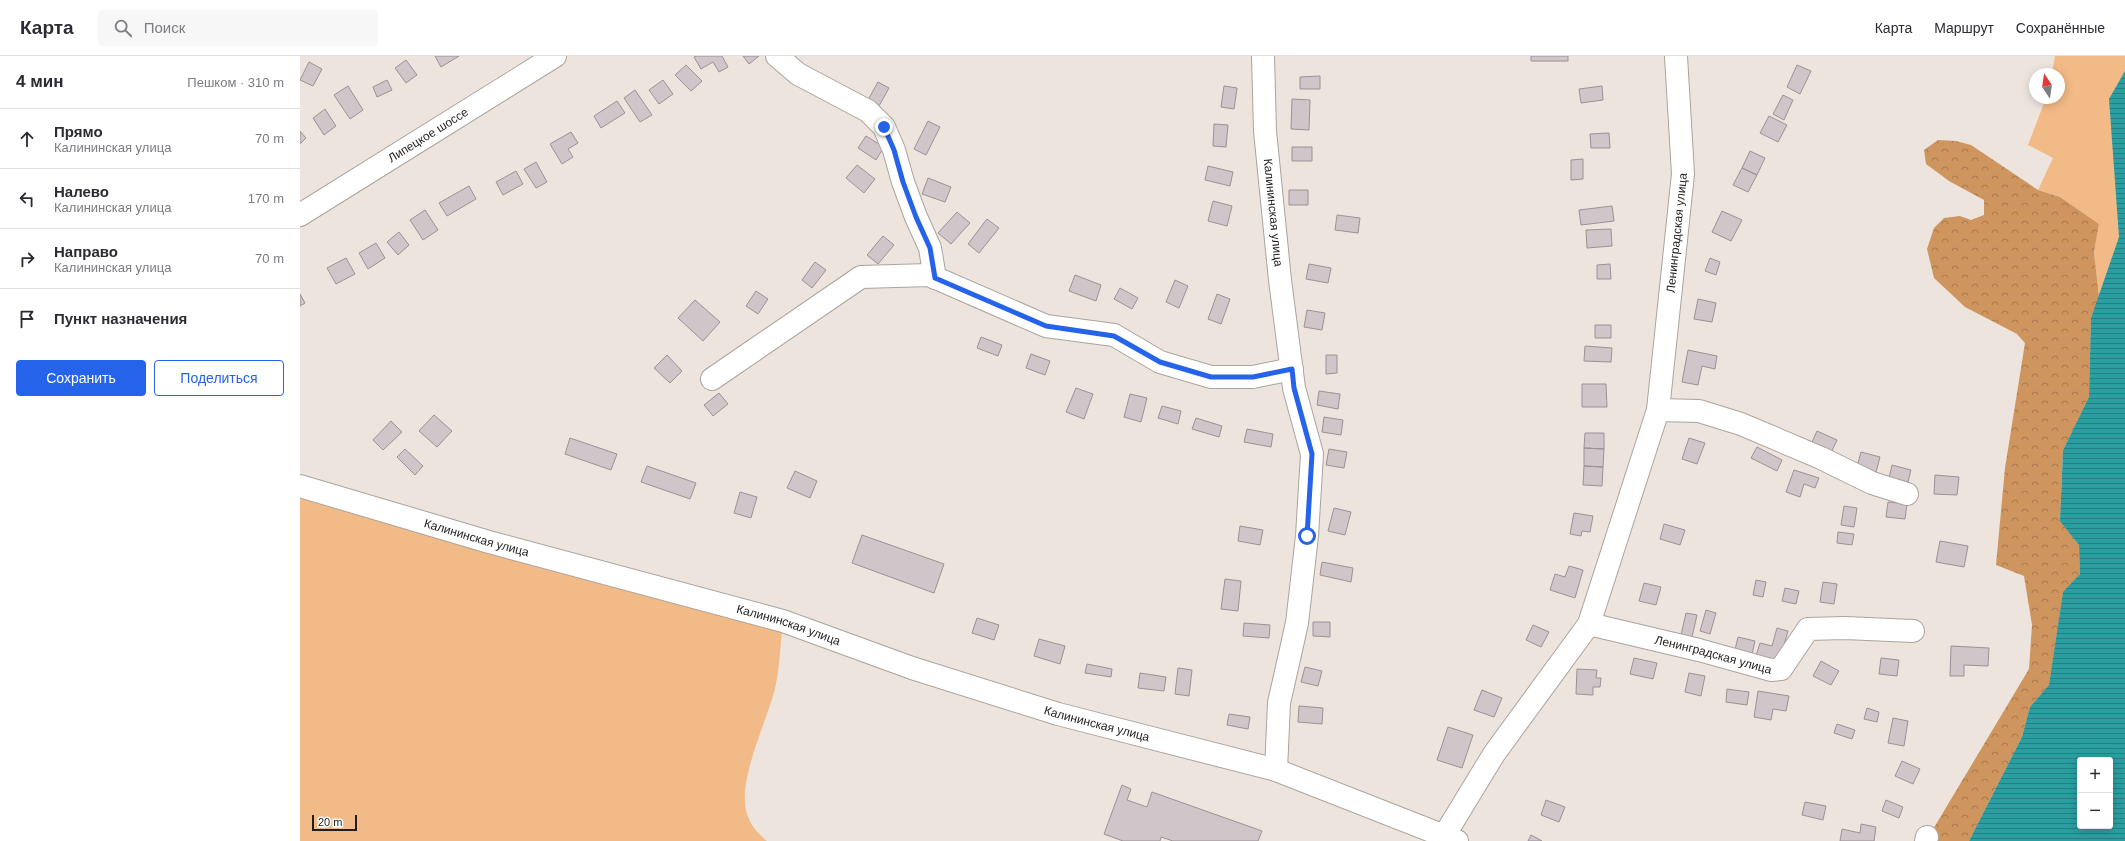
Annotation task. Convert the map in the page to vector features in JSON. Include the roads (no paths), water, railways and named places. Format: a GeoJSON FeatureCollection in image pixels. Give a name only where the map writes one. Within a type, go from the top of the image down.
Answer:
{"type":"FeatureCollection","features":[{"type":"Feature","properties":{"kind":"street","name":"Липецкое шоссе"},"geometry":{"type":"LineString","coordinates":[[300,215],[556,56]]}},
{"type":"Feature","properties":{"kind":"street"},"geometry":{"type":"LineString","coordinates":[[777,56],[798,74],[868,111],[884,127],[894,150],[903,182],[916,217],[930,248],[935,278]]}},
{"type":"Feature","properties":{"kind":"street","name":"Калининская улица"},"geometry":{"type":"LineString","coordinates":[[1263,56],[1265,131],[1294,388],[1312,454],[1307,536],[1297,624],[1279,703],[1276,770]]}},
{"type":"Feature","properties":{"kind":"street","name":"Ленинградская улица"},"geometry":{"type":"LineString","coordinates":[[1451,838],[1494,754],[1589,624],[1658,410],[1683,174],[1676,56]]}},
{"type":"Feature","properties":{"kind":"street"},"geometry":{"type":"LineString","coordinates":[[712,379],[861,277],[929,275],[1046,326],[1114,336],[1160,362],[1211,377],[1253,377],[1292,369]]}},
{"type":"Feature","properties":{"kind":"street"},"geometry":{"type":"LineString","coordinates":[[1658,410],[1699,411],[1741,424],[1821,458],[1872,484],[1907,494]]}},
{"type":"Feature","properties":{"kind":"street","name":"Калининская улица"},"geometry":{"type":"LineString","coordinates":[[300,486],[488,542],[783,620],[912,668],[1058,714],[1276,770],[1451,838]]}},
{"type":"Feature","properties":{"kind":"street","name":"Ленинградская улица"},"geometry":{"type":"LineString","coordinates":[[1589,624],[1699,650],[1771,670],[1781,669],[1808,629],[1845,628],[1913,631]]}},
{"type":"Feature","properties":{"kind":"water"},"geometry":{"type":"Polygon","coordinates":[[[2125,71],[2125,841],[1969,841],[2022,737],[2030,707],[2049,685],[2063,592],[2080,574],[2079,545],[2060,521],[2063,450],[2089,397],[2091,318],[2119,237],[2109,99],[2125,71]]]}}]}
